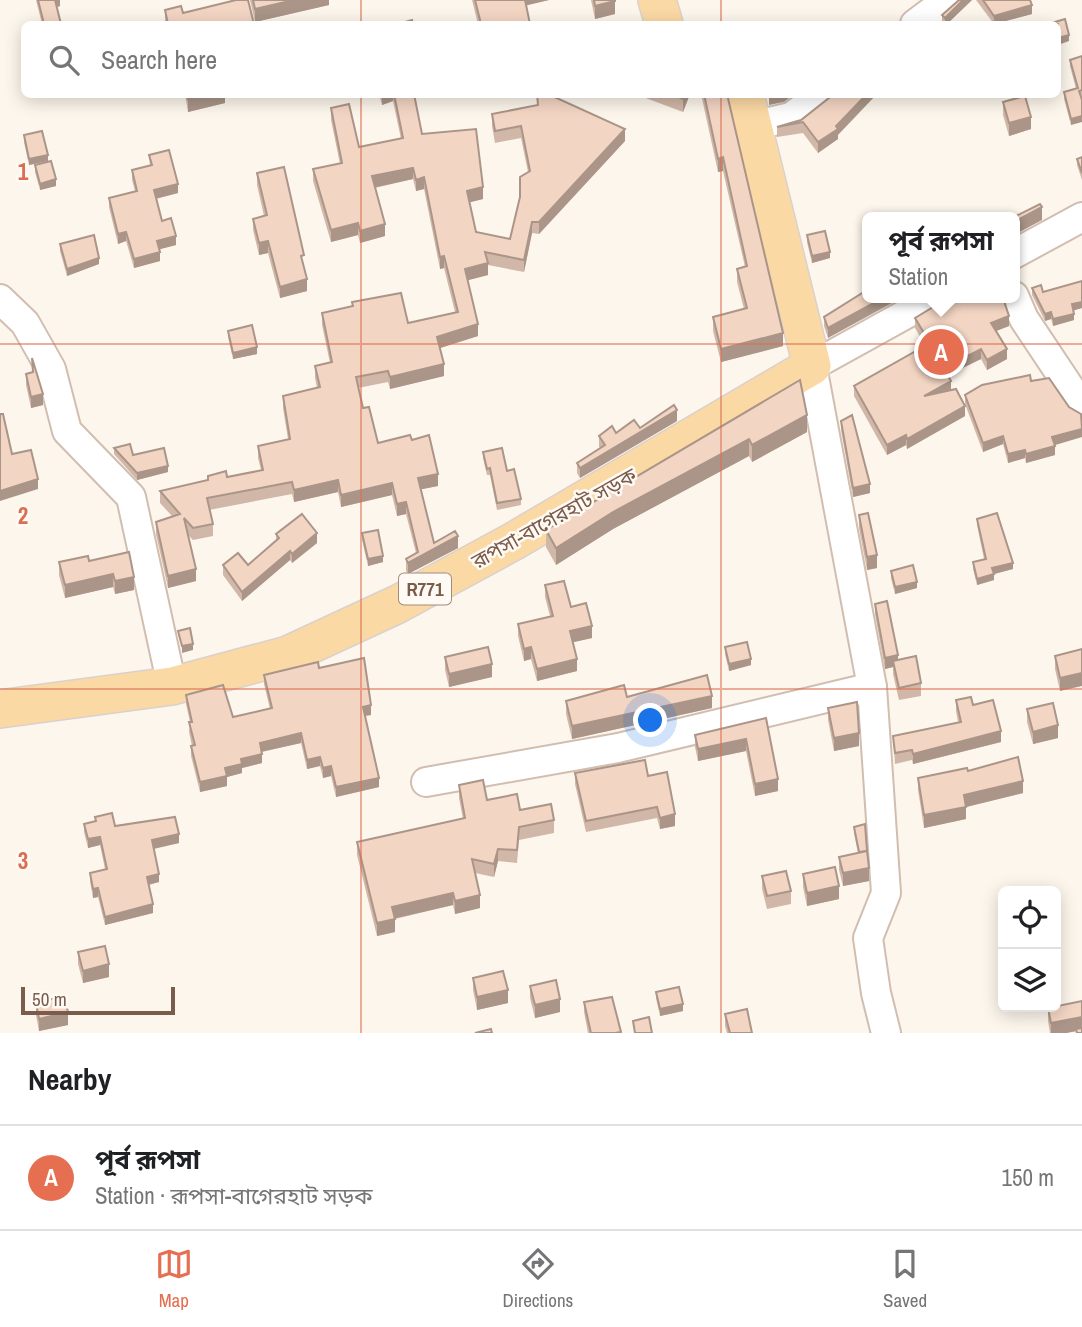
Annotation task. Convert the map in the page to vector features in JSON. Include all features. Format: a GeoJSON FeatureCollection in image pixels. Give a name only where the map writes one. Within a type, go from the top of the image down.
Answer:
{"type":"FeatureCollection","features":[{"type":"Feature","properties":{"kind":"main road"},"geometry":{"type":"LineString","coordinates":[[657,0],[663,21]]}},
{"type":"Feature","properties":{"kind":"main road"},"geometry":{"type":"LineString","coordinates":[[748,110],[812,366]]}},
{"type":"Feature","properties":{"kind":"main road","name":"রূপসা-বাগেরহাট সড়ক"},"geometry":{"type":"LineString","coordinates":[[0,709],[172,686],[288,655],[398,604],[673,450],[812,366]]}},
{"type":"Feature","properties":{"kind":"street"},"geometry":{"type":"LineString","coordinates":[[919,21],[947,0]]}},
{"type":"Feature","properties":{"kind":"street"},"geometry":{"type":"LineString","coordinates":[[748,110],[791,117],[817,98]]}},
{"type":"Feature","properties":{"kind":"street"},"geometry":{"type":"LineString","coordinates":[[1020,251],[1082,217]]}},
{"type":"Feature","properties":{"kind":"street"},"geometry":{"type":"LineString","coordinates":[[0,299],[24,323],[51,369],[67,431],[131,497],[172,686]]}},
{"type":"Feature","properties":{"kind":"street"},"geometry":{"type":"LineString","coordinates":[[886,1033],[876,993],[868,938],[886,893],[872,687],[812,366],[926,303]]}},
{"type":"Feature","properties":{"kind":"street"},"geometry":{"type":"LineString","coordinates":[[1017,303],[1024,319],[1082,406]]}},
{"type":"Feature","properties":{"kind":"street"},"geometry":{"type":"LineString","coordinates":[[426,782],[618,748],[872,687]]}},
{"type":"Feature","properties":{"kind":"building"},"geometry":{"type":"Polygon","coordinates":[[[38,0],[55,0],[60,21],[43,21],[38,0]]]}},
{"type":"Feature","properties":{"kind":"building"},"geometry":{"type":"Polygon","coordinates":[[[236,0],[248,0],[253,21],[167,21],[165,10],[181,6],[183,13],[236,0]]]}},
{"type":"Feature","properties":{"kind":"building"},"geometry":{"type":"Polygon","coordinates":[[[253,0],[294,0],[255,9],[253,0]]]}},
{"type":"Feature","properties":{"kind":"building"},"geometry":{"type":"Polygon","coordinates":[[[475,0],[525,0],[529,21],[480,21],[475,0]]]}},
{"type":"Feature","properties":{"kind":"building"},"geometry":{"type":"Polygon","coordinates":[[[594,0],[615,0],[615,1],[595,6],[594,0]]]}},
{"type":"Feature","properties":{"kind":"building"},"geometry":{"type":"Polygon","coordinates":[[[959,0],[963,0],[945,18],[942,15],[959,0]]]}},
{"type":"Feature","properties":{"kind":"building"},"geometry":{"type":"Polygon","coordinates":[[[983,0],[1030,0],[1032,5],[994,16],[983,0]]]}},
{"type":"Feature","properties":{"kind":"building"},"geometry":{"type":"Polygon","coordinates":[[[1065,19],[1069,35],[1061,37],[1061,21],[1058,21],[1065,19]]]}},
{"type":"Feature","properties":{"kind":"building"},"geometry":{"type":"Polygon","coordinates":[[[1082,56],[1082,90],[1079,91],[1082,116],[1071,119],[1064,92],[1078,88],[1070,60],[1082,56]]]}},
{"type":"Feature","properties":{"kind":"building"},"geometry":{"type":"Polygon","coordinates":[[[395,98],[415,98],[422,134],[476,129],[483,187],[467,191],[476,232],[510,239],[520,197],[520,177],[530,171],[521,126],[495,131],[492,114],[538,105],[537,98],[557,98],[625,129],[539,222],[532,222],[524,260],[485,252],[488,263],[465,269],[478,324],[437,337],[444,364],[390,377],[388,371],[356,377],[363,408],[369,407],[378,443],[410,435],[412,440],[429,435],[438,474],[418,478],[434,543],[455,531],[458,536],[408,563],[406,559],[418,552],[406,502],[397,504],[392,483],[341,495],[338,480],[294,490],[292,482],[207,498],[213,524],[193,528],[184,518],[196,569],[168,576],[156,522],[180,514],[160,491],[208,480],[208,476],[226,471],[227,477],[263,470],[258,446],[290,439],[283,396],[320,387],[315,366],[332,362],[322,313],[353,306],[352,302],[401,293],[408,323],[458,312],[444,256],[440,257],[424,177],[416,180],[413,168],[372,176],[385,224],[360,231],[358,223],[331,230],[313,169],[342,163],[331,108],[349,104],[359,147],[403,138],[395,98]]]}},
{"type":"Feature","properties":{"kind":"building"},"geometry":{"type":"Polygon","coordinates":[[[705,98],[728,98],[783,333],[721,349],[713,317],[747,308],[737,269],[747,266],[723,157],[718,159],[705,98]]]}},
{"type":"Feature","properties":{"kind":"building"},"geometry":{"type":"Polygon","coordinates":[[[829,98],[863,98],[836,126],[838,129],[818,142],[803,122],[777,127],[801,120],[829,98]]]}},
{"type":"Feature","properties":{"kind":"building"},"geometry":{"type":"Polygon","coordinates":[[[1026,98],[1031,117],[1009,123],[1003,102],[1026,98]]]}},
{"type":"Feature","properties":{"kind":"building"},"geometry":{"type":"Polygon","coordinates":[[[42,131],[48,155],[29,159],[24,135],[42,131]]]}},
{"type":"Feature","properties":{"kind":"building"},"geometry":{"type":"Polygon","coordinates":[[[169,150],[178,184],[154,190],[162,221],[171,218],[176,236],[157,241],[160,252],[134,259],[126,232],[118,234],[109,198],[137,191],[132,170],[152,165],[149,155],[169,150]]]}},
{"type":"Feature","properties":{"kind":"building"},"geometry":{"type":"Polygon","coordinates":[[[1082,157],[1082,173],[1077,159],[1082,157]]]}},
{"type":"Feature","properties":{"kind":"building"},"geometry":{"type":"Polygon","coordinates":[[[51,161],[56,179],[40,184],[35,165],[51,161]]]}},
{"type":"Feature","properties":{"kind":"building"},"geometry":{"type":"Polygon","coordinates":[[[284,167],[307,279],[280,287],[268,241],[259,243],[253,219],[267,215],[257,173],[284,167]]]}},
{"type":"Feature","properties":{"kind":"building"},"geometry":{"type":"Polygon","coordinates":[[[1040,204],[1042,207],[1020,219],[1020,214],[1040,204]]]}},
{"type":"Feature","properties":{"kind":"building"},"geometry":{"type":"Polygon","coordinates":[[[825,231],[830,252],[812,256],[807,235],[825,231]]]}},
{"type":"Feature","properties":{"kind":"building"},"geometry":{"type":"Polygon","coordinates":[[[94,235],[99,258],[67,269],[60,244],[94,235]]]}},
{"type":"Feature","properties":{"kind":"building"},"geometry":{"type":"Polygon","coordinates":[[[1082,281],[1082,302],[1072,304],[1074,314],[1053,319],[1051,312],[1045,314],[1032,288],[1041,285],[1043,292],[1082,281]]]}},
{"type":"Feature","properties":{"kind":"building"},"geometry":{"type":"Polygon","coordinates":[[[862,293],[862,303],[874,303],[828,328],[824,317],[862,293]]]}},
{"type":"Feature","properties":{"kind":"building"},"geometry":{"type":"Polygon","coordinates":[[[940,303],[1005,303],[1009,316],[991,323],[1007,349],[987,360],[981,349],[944,368],[951,381],[924,396],[956,389],[965,406],[907,439],[906,435],[887,445],[854,386],[930,343],[915,318],[940,303]]]}},
{"type":"Feature","properties":{"kind":"building"},"geometry":{"type":"Polygon","coordinates":[[[252,325],[257,347],[233,353],[228,331],[252,325]]]}},
{"type":"Feature","properties":{"kind":"building"},"geometry":{"type":"Polygon","coordinates":[[[32,358],[43,394],[31,397],[26,374],[33,372],[32,358]]]}},
{"type":"Feature","properties":{"kind":"building"},"geometry":{"type":"Polygon","coordinates":[[[1030,375],[1031,381],[1049,378],[1069,407],[1081,414],[1082,429],[1052,437],[1055,446],[1026,454],[1025,450],[1008,454],[1003,436],[983,443],[965,395],[982,385],[1030,375]]]}},
{"type":"Feature","properties":{"kind":"building"},"geometry":{"type":"Polygon","coordinates":[[[800,380],[807,415],[752,445],[749,439],[613,512],[556,548],[546,530],[800,380]]]}},
{"type":"Feature","properties":{"kind":"building"},"geometry":{"type":"Polygon","coordinates":[[[674,405],[677,410],[580,468],[577,463],[605,445],[599,436],[612,426],[616,433],[634,420],[640,428],[674,405]]]}},
{"type":"Feature","properties":{"kind":"building"},"geometry":{"type":"Polygon","coordinates":[[[0,414],[3,414],[12,454],[31,450],[38,479],[0,491],[0,414]]]}},
{"type":"Feature","properties":{"kind":"building"},"geometry":{"type":"Polygon","coordinates":[[[852,415],[870,484],[853,488],[841,421],[852,415]]]}},
{"type":"Feature","properties":{"kind":"building"},"geometry":{"type":"Polygon","coordinates":[[[130,444],[133,455],[164,448],[168,466],[137,473],[114,448],[130,444]]]}},
{"type":"Feature","properties":{"kind":"building"},"geometry":{"type":"Polygon","coordinates":[[[502,448],[507,471],[514,469],[521,499],[497,503],[490,468],[487,469],[483,452],[502,448]]]}},
{"type":"Feature","properties":{"kind":"building"},"geometry":{"type":"Polygon","coordinates":[[[868,513],[877,555],[867,557],[859,515],[868,513]]]}},
{"type":"Feature","properties":{"kind":"building"},"geometry":{"type":"Polygon","coordinates":[[[997,513],[1013,563],[992,568],[994,574],[977,579],[973,562],[986,559],[977,519],[997,513]]]}},
{"type":"Feature","properties":{"kind":"building"},"geometry":{"type":"Polygon","coordinates":[[[302,514],[317,533],[292,554],[290,551],[242,592],[223,565],[238,553],[248,565],[279,538],[276,534],[302,514]]]}},
{"type":"Feature","properties":{"kind":"building"},"geometry":{"type":"Polygon","coordinates":[[[378,530],[383,556],[368,559],[362,533],[378,530]]]}},
{"type":"Feature","properties":{"kind":"building"},"geometry":{"type":"Polygon","coordinates":[[[129,552],[134,577],[115,581],[113,574],[65,585],[59,562],[88,556],[89,561],[129,552]]]}},
{"type":"Feature","properties":{"kind":"building"},"geometry":{"type":"Polygon","coordinates":[[[913,565],[917,582],[895,587],[891,571],[913,565]]]}},
{"type":"Feature","properties":{"kind":"building"},"geometry":{"type":"Polygon","coordinates":[[[564,581],[571,607],[586,603],[592,626],[570,631],[577,659],[537,669],[531,647],[524,649],[518,624],[553,616],[545,585],[564,581]]]}},
{"type":"Feature","properties":{"kind":"building"},"geometry":{"type":"Polygon","coordinates":[[[887,601],[898,655],[885,658],[875,604],[887,601]]]}},
{"type":"Feature","properties":{"kind":"building"},"geometry":{"type":"Polygon","coordinates":[[[190,628],[193,644],[182,646],[178,631],[190,628]]]}},
{"type":"Feature","properties":{"kind":"building"},"geometry":{"type":"Polygon","coordinates":[[[747,642],[751,659],[729,664],[725,647],[747,642]]]}},
{"type":"Feature","properties":{"kind":"building"},"geometry":{"type":"Polygon","coordinates":[[[488,647],[492,664],[449,674],[445,657],[488,647]]]}},
{"type":"Feature","properties":{"kind":"building"},"geometry":{"type":"Polygon","coordinates":[[[1082,649],[1082,673],[1060,678],[1055,656],[1082,649]]]}},
{"type":"Feature","properties":{"kind":"building"},"geometry":{"type":"Polygon","coordinates":[[[916,656],[921,683],[899,688],[893,661],[916,656]]]}},
{"type":"Feature","properties":{"kind":"building"},"geometry":{"type":"Polygon","coordinates":[[[364,658],[371,705],[363,707],[379,778],[336,787],[331,766],[323,768],[320,757],[307,760],[301,733],[260,743],[262,754],[241,759],[242,764],[225,768],[227,776],[200,782],[191,746],[195,745],[186,695],[223,685],[233,717],[272,708],[264,675],[318,662],[319,668],[364,658]]]}},
{"type":"Feature","properties":{"kind":"building"},"geometry":{"type":"Polygon","coordinates":[[[707,675],[712,696],[572,726],[566,701],[624,685],[627,697],[707,675]]]}},
{"type":"Feature","properties":{"kind":"building"},"geometry":{"type":"Polygon","coordinates":[[[971,697],[973,705],[993,700],[1001,731],[913,754],[912,750],[895,753],[893,736],[961,722],[956,700],[971,697]]]}},
{"type":"Feature","properties":{"kind":"building"},"geometry":{"type":"Polygon","coordinates":[[[857,702],[859,733],[834,738],[828,708],[857,702]]]}},
{"type":"Feature","properties":{"kind":"building"},"geometry":{"type":"Polygon","coordinates":[[[1053,703],[1058,725],[1033,732],[1027,709],[1053,703]]]}},
{"type":"Feature","properties":{"kind":"building"},"geometry":{"type":"Polygon","coordinates":[[[766,718],[778,779],[755,784],[746,739],[698,749],[695,735],[766,718]]]}},
{"type":"Feature","properties":{"kind":"building"},"geometry":{"type":"Polygon","coordinates":[[[1018,757],[1023,781],[964,795],[966,807],[924,815],[918,778],[967,768],[968,771],[1018,757]]]}},
{"type":"Feature","properties":{"kind":"building"},"geometry":{"type":"Polygon","coordinates":[[[645,760],[648,776],[667,772],[675,814],[660,818],[657,807],[586,821],[575,773],[645,760]]]}},
{"type":"Feature","properties":{"kind":"building"},"geometry":{"type":"Polygon","coordinates":[[[483,780],[487,800],[517,794],[520,810],[551,804],[554,820],[519,827],[517,850],[498,849],[494,864],[472,859],[480,895],[455,901],[453,893],[392,907],[395,919],[377,923],[357,842],[465,818],[459,785],[483,780]]]}},
{"type":"Feature","properties":{"kind":"building"},"geometry":{"type":"Polygon","coordinates":[[[112,813],[115,826],[175,817],[179,834],[152,840],[159,874],[147,877],[153,904],[105,917],[98,888],[93,889],[90,873],[107,869],[100,837],[88,839],[84,824],[96,821],[95,817],[112,813]]]}},
{"type":"Feature","properties":{"kind":"building"},"geometry":{"type":"Polygon","coordinates":[[[865,824],[867,851],[859,852],[854,827],[865,824]]]}},
{"type":"Feature","properties":{"kind":"building"},"geometry":{"type":"Polygon","coordinates":[[[867,851],[869,868],[843,873],[839,857],[867,851]]]}},
{"type":"Feature","properties":{"kind":"building"},"geometry":{"type":"Polygon","coordinates":[[[835,867],[839,886],[807,893],[803,874],[835,867]]]}},
{"type":"Feature","properties":{"kind":"building"},"geometry":{"type":"Polygon","coordinates":[[[786,871],[791,891],[767,896],[762,876],[786,871]]]}},
{"type":"Feature","properties":{"kind":"building"},"geometry":{"type":"Polygon","coordinates":[[[105,946],[109,964],[83,971],[78,952],[105,946]]]}},
{"type":"Feature","properties":{"kind":"building"},"geometry":{"type":"Polygon","coordinates":[[[503,971],[508,990],[477,997],[473,978],[503,971]]]}},
{"type":"Feature","properties":{"kind":"building"},"geometry":{"type":"Polygon","coordinates":[[[556,980],[560,999],[535,1005],[530,986],[556,980]]]}},
{"type":"Feature","properties":{"kind":"building"},"geometry":{"type":"Polygon","coordinates":[[[679,987],[683,1004],[660,1009],[656,992],[679,987]]]}},
{"type":"Feature","properties":{"kind":"building"},"geometry":{"type":"Polygon","coordinates":[[[64,996],[68,1012],[39,1019],[36,1003],[64,996]]]}},
{"type":"Feature","properties":{"kind":"building"},"geometry":{"type":"Polygon","coordinates":[[[612,997],[621,1032],[591,1033],[584,1002],[612,997]]]}},
{"type":"Feature","properties":{"kind":"building"},"geometry":{"type":"Polygon","coordinates":[[[1082,1001],[1082,1017],[1051,1023],[1049,1012],[1061,1012],[1061,1005],[1082,1001]]]}},
{"type":"Feature","properties":{"kind":"building"},"geometry":{"type":"Polygon","coordinates":[[[747,1009],[752,1033],[730,1033],[725,1014],[747,1009]]]}},
{"type":"Feature","properties":{"kind":"building"},"geometry":{"type":"Polygon","coordinates":[[[649,1017],[652,1033],[635,1033],[633,1021],[649,1017]]]}},
{"type":"Feature","properties":{"kind":"building"},"geometry":{"type":"Polygon","coordinates":[[[491,1029],[492,1033],[475,1033],[491,1029]]]}},
{"type":"Feature","properties":{"kind":"place","name":"পূর্ব রূপসা"},"geometry":{"type":"Point","coordinates":[941,352]}}]}
